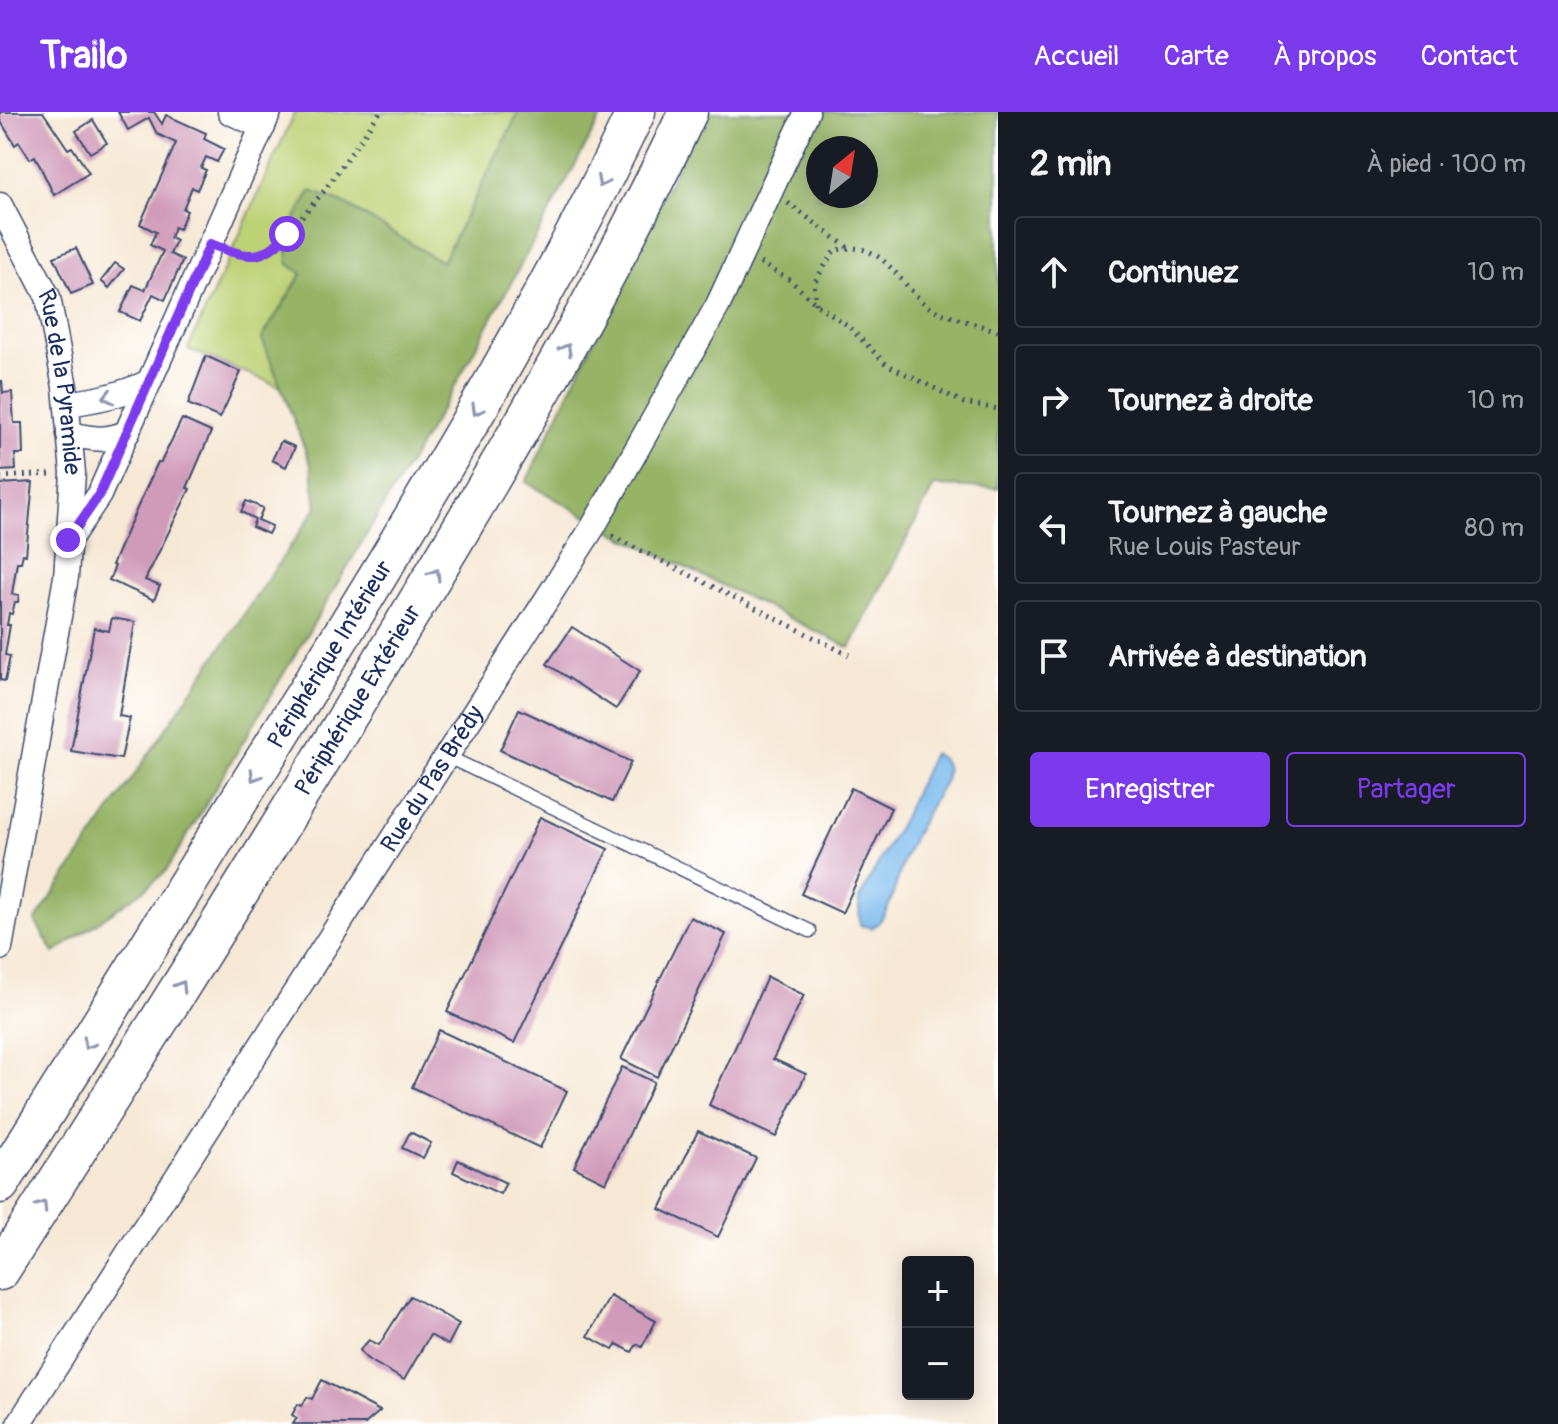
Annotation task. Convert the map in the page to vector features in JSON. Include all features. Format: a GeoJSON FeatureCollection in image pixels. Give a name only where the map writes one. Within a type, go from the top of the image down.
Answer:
{"type":"FeatureCollection","features":[{"type":"Feature","properties":{"kind":"highway","name":"Périphérique Intérieur"},"geometry":{"type":"LineString","coordinates":[[0,1184],[254,778],[467,428],[566,252],[636,112]]}},
{"type":"Feature","properties":{"kind":"highway","name":"Périphérique Extérieur"},"geometry":{"type":"LineString","coordinates":[[0,1271],[172,1002],[512,446],[623,245],[688,112]]}},
{"type":"Feature","properties":{"kind":"street"},"geometry":{"type":"LineString","coordinates":[[68,540],[99,495],[266,119],[230,112]]}},
{"type":"Feature","properties":{"kind":"street","name":"Rue du Pas Brédy"},"geometry":{"type":"LineString","coordinates":[[19,1424],[593,527],[718,305],[807,112]]}},
{"type":"Feature","properties":{"kind":"street","name":"Rue de la Pyramide"},"geometry":{"type":"LineString","coordinates":[[0,205],[48,297],[67,404],[73,473],[66,577],[0,948]]}},
{"type":"Feature","properties":{"kind":"street"},"geometry":{"type":"LineString","coordinates":[[67,404],[114,396],[147,383]]}},
{"type":"Feature","properties":{"kind":"street"},"geometry":{"type":"LineString","coordinates":[[69,434],[111,440],[128,432]]}},
{"type":"Feature","properties":{"kind":"lane"},"geometry":{"type":"LineString","coordinates":[[446,756],[810,931]]}},
{"type":"Feature","properties":{"kind":"path"},"geometry":{"type":"LineString","coordinates":[[210,244],[237,254],[255,255],[273,250],[324,191],[380,112]]}},
{"type":"Feature","properties":{"kind":"path"},"geometry":{"type":"LineString","coordinates":[[771,191],[847,247]]}},
{"type":"Feature","properties":{"kind":"path"},"geometry":{"type":"LineString","coordinates":[[816,304],[814,283],[834,251],[847,247],[866,249],[883,259],[930,308],[998,331]]}},
{"type":"Feature","properties":{"kind":"path"},"geometry":{"type":"LineString","coordinates":[[743,251],[790,280],[816,304],[847,325],[886,364],[964,403],[998,409]]}},
{"type":"Feature","properties":{"kind":"path"},"geometry":{"type":"LineString","coordinates":[[0,477],[73,473]]}},
{"type":"Feature","properties":{"kind":"path"},"geometry":{"type":"LineString","coordinates":[[593,527],[849,655]]}},
{"type":"Feature","properties":{"kind":"green space"},"geometry":{"type":"Polygon","coordinates":[[[295,112],[519,112],[442,263],[343,203],[311,191],[287,234],[288,263],[302,273],[262,338],[281,387],[188,349],[295,112]]]}},
{"type":"Feature","properties":{"kind":"green space"},"geometry":{"type":"Polygon","coordinates":[[[519,112],[604,112],[451,393],[166,871],[54,953],[35,921],[317,507],[311,465],[262,338],[302,274],[288,263],[287,234],[311,191],[343,203],[442,262],[519,112]]]}},
{"type":"Feature","properties":{"kind":"green space"},"geometry":{"type":"Polygon","coordinates":[[[703,112],[998,112],[998,488],[934,486],[850,648],[619,535],[526,482],[703,112]]]}},
{"type":"Feature","properties":{"kind":"water"},"geometry":{"type":"Polygon","coordinates":[[[933,753],[945,764],[945,780],[910,844],[884,914],[872,928],[860,925],[859,899],[904,816],[933,753]]]}},
{"type":"Feature","properties":{"kind":"building"},"geometry":{"type":"Polygon","coordinates":[[[0,112],[43,112],[89,173],[54,195],[35,156],[30,159],[19,142],[15,145],[0,120],[0,112]]]}},
{"type":"Feature","properties":{"kind":"building"},"geometry":{"type":"Polygon","coordinates":[[[118,112],[154,112],[162,124],[166,115],[206,133],[204,139],[224,149],[217,162],[206,157],[201,168],[206,170],[197,190],[192,187],[179,229],[174,227],[170,238],[176,241],[170,254],[183,260],[165,300],[153,294],[140,321],[120,312],[133,285],[145,290],[163,251],[150,245],[156,232],[140,224],[176,143],[157,134],[149,118],[128,130],[118,112]]]}},
{"type":"Feature","properties":{"kind":"building"},"geometry":{"type":"Polygon","coordinates":[[[93,120],[107,143],[90,153],[76,131],[93,120]]]}},
{"type":"Feature","properties":{"kind":"building"},"geometry":{"type":"Polygon","coordinates":[[[76,248],[93,285],[71,294],[54,257],[76,248]]]}},
{"type":"Feature","properties":{"kind":"building"},"geometry":{"type":"Polygon","coordinates":[[[115,263],[124,269],[109,288],[101,281],[115,263]]]}},
{"type":"Feature","properties":{"kind":"building"},"geometry":{"type":"Polygon","coordinates":[[[206,356],[241,372],[220,418],[188,404],[206,356]]]}},
{"type":"Feature","properties":{"kind":"building"},"geometry":{"type":"Polygon","coordinates":[[[0,381],[3,393],[12,392],[14,423],[22,423],[23,454],[15,454],[16,470],[0,471],[0,381]]]}},
{"type":"Feature","properties":{"kind":"building"},"geometry":{"type":"Polygon","coordinates":[[[182,419],[211,432],[187,488],[190,489],[145,580],[160,586],[154,600],[109,580],[115,566],[112,565],[158,462],[161,462],[182,419]]]}},
{"type":"Feature","properties":{"kind":"building"},"geometry":{"type":"Polygon","coordinates":[[[281,441],[295,447],[286,467],[272,460],[281,441]]]}},
{"type":"Feature","properties":{"kind":"building"},"geometry":{"type":"Polygon","coordinates":[[[33,482],[26,555],[23,554],[21,562],[17,562],[12,594],[19,595],[18,602],[15,602],[12,614],[9,613],[7,625],[10,625],[5,655],[10,656],[5,681],[0,680],[0,484],[33,482]]]}},
{"type":"Feature","properties":{"kind":"building"},"geometry":{"type":"Polygon","coordinates":[[[246,501],[263,508],[258,520],[272,526],[268,534],[252,527],[255,519],[241,512],[246,501]]]}},
{"type":"Feature","properties":{"kind":"building"},"geometry":{"type":"Polygon","coordinates":[[[112,618],[135,622],[119,716],[130,718],[121,759],[71,751],[94,628],[109,631],[112,618]]]}},
{"type":"Feature","properties":{"kind":"building"},"geometry":{"type":"Polygon","coordinates":[[[572,627],[640,671],[616,709],[547,664],[572,627]]]}},
{"type":"Feature","properties":{"kind":"building"},"geometry":{"type":"Polygon","coordinates":[[[519,709],[631,762],[612,802],[500,750],[519,709]]]}},
{"type":"Feature","properties":{"kind":"building"},"geometry":{"type":"Polygon","coordinates":[[[851,788],[891,808],[842,913],[801,894],[851,788]]]}},
{"type":"Feature","properties":{"kind":"building"},"geometry":{"type":"Polygon","coordinates":[[[540,817],[608,849],[514,1043],[447,1012],[540,817]]]}},
{"type":"Feature","properties":{"kind":"building"},"geometry":{"type":"Polygon","coordinates":[[[690,917],[726,934],[657,1077],[621,1059],[690,917]]]}},
{"type":"Feature","properties":{"kind":"building"},"geometry":{"type":"Polygon","coordinates":[[[767,977],[804,995],[773,1059],[806,1074],[776,1137],[709,1105],[767,977]]]}},
{"type":"Feature","properties":{"kind":"building"},"geometry":{"type":"Polygon","coordinates":[[[439,1030],[567,1091],[540,1148],[412,1087],[439,1030]]]}},
{"type":"Feature","properties":{"kind":"building"},"geometry":{"type":"Polygon","coordinates":[[[622,1067],[654,1082],[606,1183],[574,1167],[622,1067]]]}},
{"type":"Feature","properties":{"kind":"building"},"geometry":{"type":"Polygon","coordinates":[[[698,1131],[756,1158],[718,1237],[660,1209],[698,1131]]]}},
{"type":"Feature","properties":{"kind":"building"},"geometry":{"type":"Polygon","coordinates":[[[410,1132],[431,1143],[423,1158],[402,1148],[410,1132]]]}},
{"type":"Feature","properties":{"kind":"building"},"geometry":{"type":"Polygon","coordinates":[[[458,1160],[506,1183],[500,1194],[453,1172],[458,1160]]]}},
{"type":"Feature","properties":{"kind":"building"},"geometry":{"type":"Polygon","coordinates":[[[410,1296],[459,1324],[448,1345],[430,1335],[404,1380],[366,1358],[360,1350],[369,1340],[379,1345],[410,1296]]]}},
{"type":"Feature","properties":{"kind":"building"},"geometry":{"type":"Polygon","coordinates":[[[610,1296],[656,1321],[642,1347],[637,1344],[632,1352],[617,1344],[613,1350],[588,1336],[610,1296]]]}},
{"type":"Feature","properties":{"kind":"building"},"geometry":{"type":"Polygon","coordinates":[[[322,1380],[380,1411],[365,1424],[293,1424],[297,1418],[292,1415],[298,1404],[302,1406],[307,1397],[312,1399],[322,1380]]]}},
{"type":"Feature","properties":{"kind":"route"},"geometry":{"type":"LineString","coordinates":[[68,540],[99,495],[210,244],[237,254],[255,255],[273,250],[287,234]]}}]}
